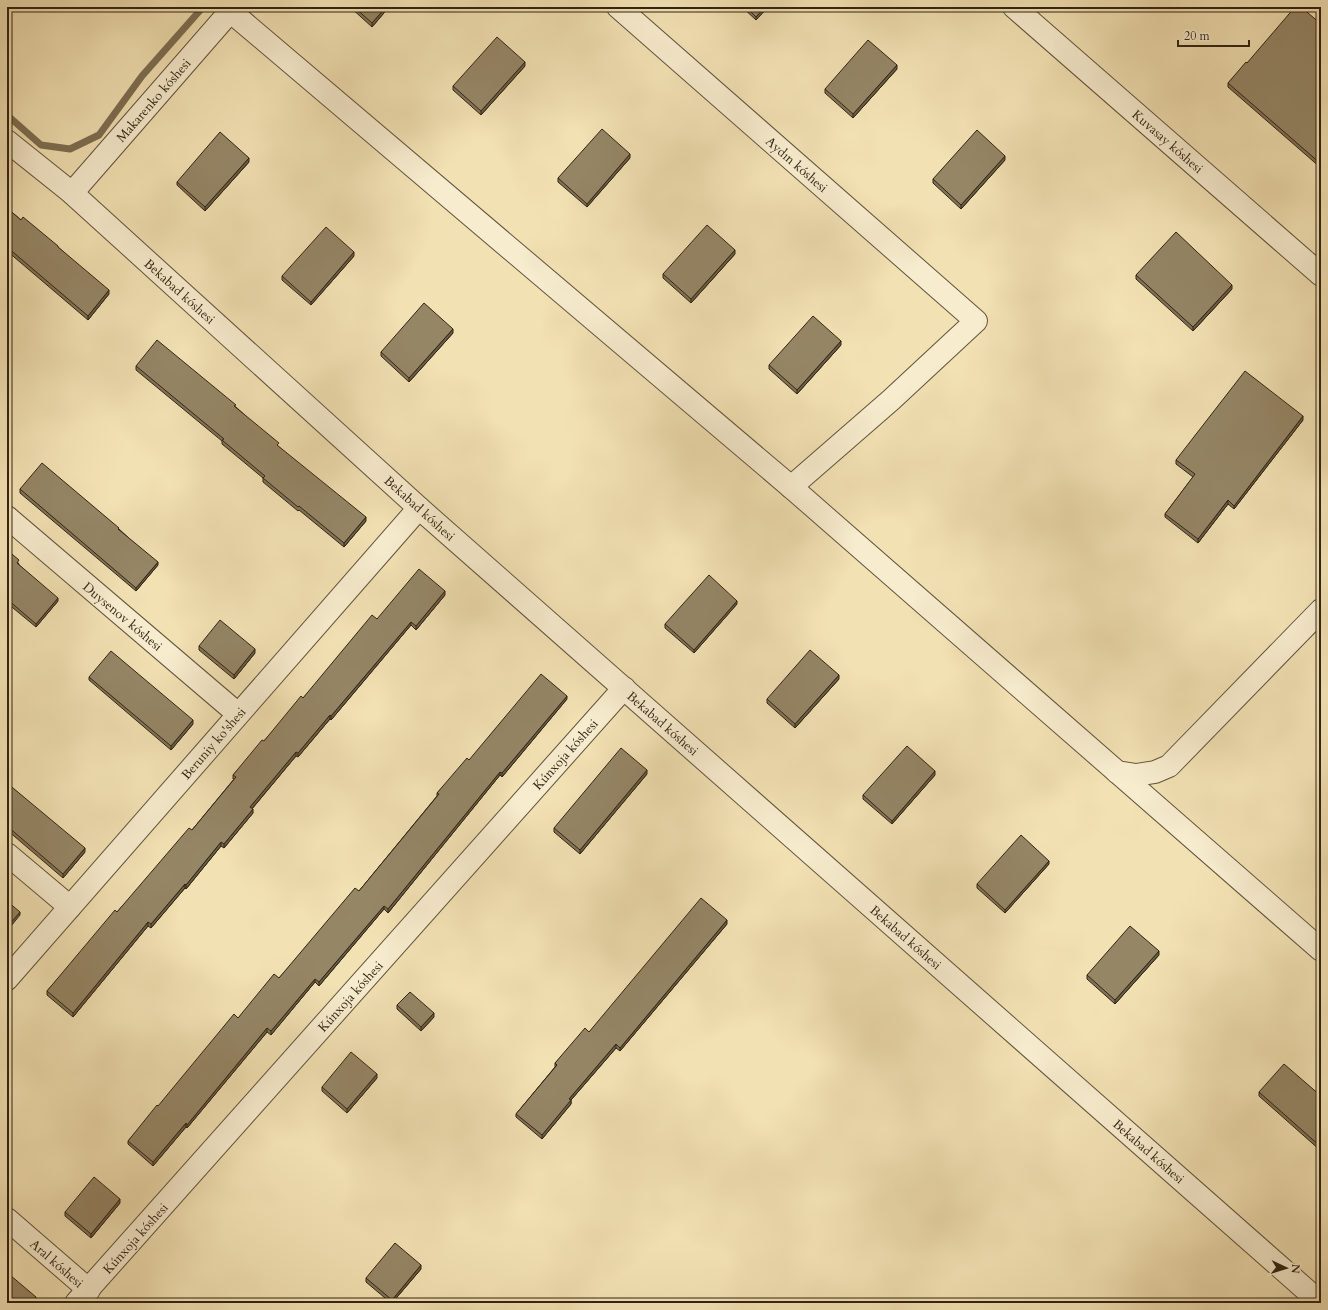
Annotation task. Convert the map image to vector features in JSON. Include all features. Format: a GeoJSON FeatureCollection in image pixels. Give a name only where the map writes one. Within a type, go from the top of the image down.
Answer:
{"type":"FeatureCollection","features":[{"type":"Feature","properties":{"kind":"street","name":"Aydın kóshesi"},"geometry":{"type":"LineString","coordinates":[[618,7],[976,321],[891,400],[791,486]]}},
{"type":"Feature","properties":{"kind":"street","name":"Kuvasay kóshesi"},"geometry":{"type":"LineString","coordinates":[[1014,7],[1321,275]]}},
{"type":"Feature","properties":{"kind":"street","name":"Makarenko kóshesi"},"geometry":{"type":"LineString","coordinates":[[72,193],[232,9]]}},
{"type":"Feature","properties":{"kind":"street"},"geometry":{"type":"LineString","coordinates":[[232,9],[791,486],[1321,950]]}},
{"type":"Feature","properties":{"kind":"street","name":"Bekabad kóshesi"},"geometry":{"type":"LineString","coordinates":[[7,141],[72,193],[419,508],[1321,1302]]}},
{"type":"Feature","properties":{"kind":"street","name":"Beruniy ko'shesi"},"geometry":{"type":"LineString","coordinates":[[7,979],[419,508]]}},
{"type":"Feature","properties":{"kind":"street","name":"Duysenov kóshesi"},"geometry":{"type":"LineString","coordinates":[[7,517],[238,714]]}},
{"type":"Feature","properties":{"kind":"street"},"geometry":{"type":"LineString","coordinates":[[1117,772],[1136,776],[1155,772],[1169,766],[1321,610]]}},
{"type":"Feature","properties":{"kind":"street","name":"Kúnxoja kóshesi"},"geometry":{"type":"LineString","coordinates":[[82,1297],[624,688]]}},
{"type":"Feature","properties":{"kind":"street"},"geometry":{"type":"LineString","coordinates":[[7,854],[70,907]]}},
{"type":"Feature","properties":{"kind":"street","name":"Aral kóshesi"},"geometry":{"type":"LineString","coordinates":[[7,1219],[82,1297]]}},
{"type":"Feature","properties":{"kind":"building"},"geometry":{"type":"Polygon","coordinates":[[[354,7],[386,7],[372,23],[354,7]]]}},
{"type":"Feature","properties":{"kind":"building"},"geometry":{"type":"Polygon","coordinates":[[[746,7],[765,7],[756,17],[746,7]]]}},
{"type":"Feature","properties":{"kind":"building"},"geometry":{"type":"Polygon","coordinates":[[[1295,7],[1301,7],[1321,24],[1321,164],[1228,83],[1295,7]]]}},
{"type":"Feature","properties":{"kind":"building"},"geometry":{"type":"Polygon","coordinates":[[[497,37],[525,62],[481,111],[453,86],[497,37]]]}},
{"type":"Feature","properties":{"kind":"building"},"geometry":{"type":"Polygon","coordinates":[[[868,40],[897,65],[853,114],[825,89],[868,40]]]}},
{"type":"Feature","properties":{"kind":"building"},"geometry":{"type":"Polygon","coordinates":[[[602,129],[630,154],[587,204],[558,178],[602,129]]]}},
{"type":"Feature","properties":{"kind":"building"},"geometry":{"type":"Polygon","coordinates":[[[977,130],[1005,156],[961,205],[933,179],[977,130]]]}},
{"type":"Feature","properties":{"kind":"building"},"geometry":{"type":"Polygon","coordinates":[[[220,132],[249,158],[205,207],[177,182],[220,132]]]}},
{"type":"Feature","properties":{"kind":"building"},"geometry":{"type":"Polygon","coordinates":[[[7,208],[21,220],[23,217],[109,290],[88,316],[7,247],[7,208]]]}},
{"type":"Feature","properties":{"kind":"building"},"geometry":{"type":"Polygon","coordinates":[[[707,225],[735,250],[691,299],[663,274],[707,225]]]}},
{"type":"Feature","properties":{"kind":"building"},"geometry":{"type":"Polygon","coordinates":[[[326,227],[354,252],[311,302],[282,276],[326,227]]]}},
{"type":"Feature","properties":{"kind":"building"},"geometry":{"type":"Polygon","coordinates":[[[1176,232],[1232,285],[1193,327],[1136,275],[1176,232]]]}},
{"type":"Feature","properties":{"kind":"building"},"geometry":{"type":"Polygon","coordinates":[[[424,303],[453,329],[409,378],[381,352],[424,303]]]}},
{"type":"Feature","properties":{"kind":"building"},"geometry":{"type":"Polygon","coordinates":[[[813,316],[841,341],[797,390],[769,365],[813,316]]]}},
{"type":"Feature","properties":{"kind":"building"},"geometry":{"type":"Polygon","coordinates":[[[157,340],[236,405],[234,406],[279,443],[277,445],[366,517],[344,543],[263,478],[265,476],[222,440],[224,439],[136,366],[157,340]]]}},
{"type":"Feature","properties":{"kind":"building"},"geometry":{"type":"Polygon","coordinates":[[[1245,371],[1303,416],[1234,506],[1228,500],[1198,539],[1165,514],[1195,474],[1176,460],[1245,371]]]}},
{"type":"Feature","properties":{"kind":"building"},"geometry":{"type":"Polygon","coordinates":[[[42,463],[158,562],[136,588],[20,489],[42,463]]]}},
{"type":"Feature","properties":{"kind":"building"},"geometry":{"type":"Polygon","coordinates":[[[7,550],[19,560],[17,563],[58,598],[36,624],[7,599],[7,550]]]}},
{"type":"Feature","properties":{"kind":"building"},"geometry":{"type":"Polygon","coordinates":[[[419,569],[445,591],[416,626],[411,622],[331,716],[330,715],[298,753],[296,752],[250,807],[253,809],[224,844],[221,842],[186,885],[185,884],[151,924],[148,922],[73,1013],[47,991],[115,910],[117,912],[189,828],[192,830],[236,777],[233,775],[262,740],[264,741],[301,696],[303,698],[372,615],[377,619],[419,569]]]}},
{"type":"Feature","properties":{"kind":"building"},"geometry":{"type":"Polygon","coordinates":[[[709,575],[737,601],[694,650],[665,624],[709,575]]]}},
{"type":"Feature","properties":{"kind":"building"},"geometry":{"type":"Polygon","coordinates":[[[220,620],[255,649],[234,675],[199,646],[220,620]]]}},
{"type":"Feature","properties":{"kind":"building"},"geometry":{"type":"Polygon","coordinates":[[[810,650],[839,675],[795,724],[767,699],[810,650]]]}},
{"type":"Feature","properties":{"kind":"building"},"geometry":{"type":"Polygon","coordinates":[[[111,651],[193,720],[171,746],[89,677],[111,651]]]}},
{"type":"Feature","properties":{"kind":"building"},"geometry":{"type":"Polygon","coordinates":[[[541,674],[567,696],[502,773],[500,772],[388,909],[384,906],[319,982],[315,979],[271,1031],[267,1028],[187,1125],[186,1123],[153,1162],[128,1141],[234,1014],[238,1018],[274,974],[279,978],[355,888],[359,891],[439,794],[437,793],[467,758],[469,760],[541,674]]]}},
{"type":"Feature","properties":{"kind":"building"},"geometry":{"type":"Polygon","coordinates":[[[907,746],[935,771],[892,821],[863,795],[907,746]]]}},
{"type":"Feature","properties":{"kind":"building"},"geometry":{"type":"Polygon","coordinates":[[[621,748],[647,770],[580,850],[554,828],[621,748]]]}},
{"type":"Feature","properties":{"kind":"building"},"geometry":{"type":"Polygon","coordinates":[[[7,783],[85,848],[63,874],[7,826],[7,783]]]}},
{"type":"Feature","properties":{"kind":"building"},"geometry":{"type":"Polygon","coordinates":[[[1021,835],[1049,861],[1005,910],[977,884],[1021,835]]]}},
{"type":"Feature","properties":{"kind":"building"},"geometry":{"type":"Polygon","coordinates":[[[701,898],[727,920],[620,1048],[616,1044],[569,1099],[571,1100],[542,1135],[516,1114],[557,1065],[555,1063],[585,1028],[589,1032],[701,898]]]}},
{"type":"Feature","properties":{"kind":"building"},"geometry":{"type":"Polygon","coordinates":[[[7,901],[20,912],[7,927],[7,901]]]}},
{"type":"Feature","properties":{"kind":"building"},"geometry":{"type":"Polygon","coordinates":[[[1130,926],[1159,951],[1115,1000],[1087,975],[1130,926]]]}},
{"type":"Feature","properties":{"kind":"building"},"geometry":{"type":"Polygon","coordinates":[[[410,992],[434,1013],[421,1027],[397,1005],[410,992]]]}},
{"type":"Feature","properties":{"kind":"building"},"geometry":{"type":"Polygon","coordinates":[[[351,1052],[377,1074],[347,1109],[322,1087],[351,1052]]]}},
{"type":"Feature","properties":{"kind":"building"},"geometry":{"type":"Polygon","coordinates":[[[1284,1064],[1321,1096],[1321,1147],[1259,1092],[1284,1064]]]}},
{"type":"Feature","properties":{"kind":"building"},"geometry":{"type":"Polygon","coordinates":[[[94,1177],[120,1199],[91,1234],[65,1212],[94,1177]]]}},
{"type":"Feature","properties":{"kind":"building"},"geometry":{"type":"Polygon","coordinates":[[[395,1243],[421,1265],[392,1300],[366,1278],[395,1243]]]}},
{"type":"Feature","properties":{"kind":"building"},"geometry":{"type":"Polygon","coordinates":[[[10,1275],[36,1297],[31,1303],[7,1303],[7,1279],[10,1275]]]}},
{"type":"Feature","properties":{"kind":"waterway"},"geometry":{"type":"LineString","coordinates":[[7,115],[41,145],[70,149],[99,135],[142,76],[203,7]]}}]}
